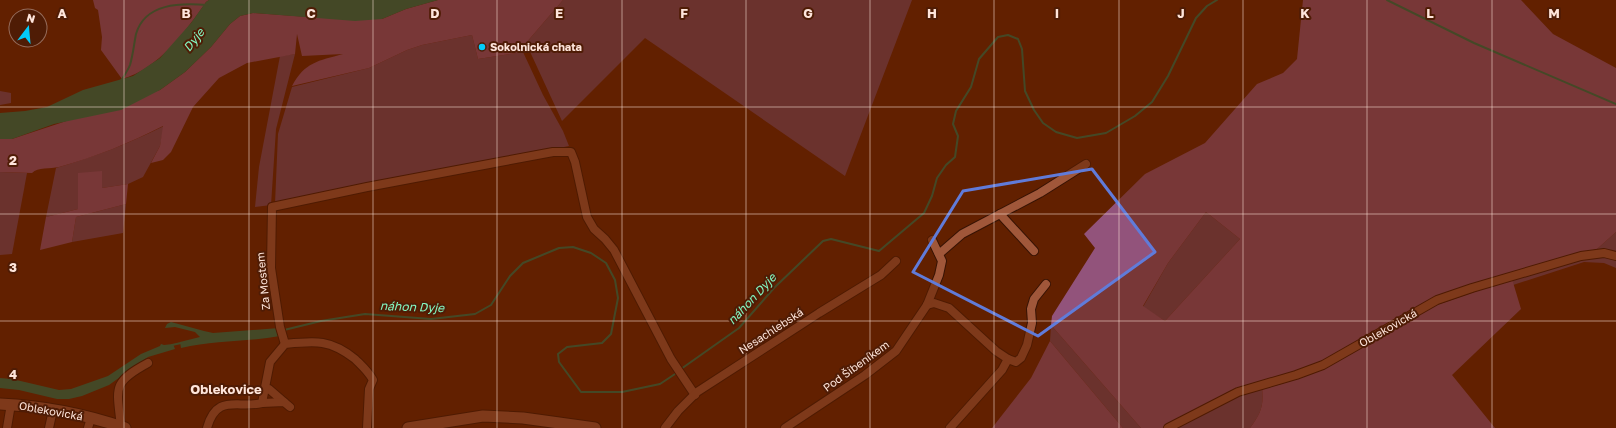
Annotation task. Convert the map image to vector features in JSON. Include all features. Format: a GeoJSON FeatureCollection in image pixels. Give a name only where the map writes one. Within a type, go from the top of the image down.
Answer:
{"type":"FeatureCollection","features":[{"type":"Feature","properties":{"kind":"street","name":"Za Mostem"},"geometry":{"type":"LineString","coordinates":[[284,341],[273,286],[270,256],[272,207],[367,187],[553,152],[571,152],[575,162],[587,217],[590,224],[614,250],[676,367],[695,394]]}},
{"type":"Feature","properties":{"kind":"street"},"geometry":{"type":"LineString","coordinates":[[939,254],[962,234],[1040,194],[1086,164]]}},
{"type":"Feature","properties":{"kind":"street"},"geometry":{"type":"LineString","coordinates":[[1000,214],[1034,251]]}},
{"type":"Feature","properties":{"kind":"street","name":"Pod Šibeníkem"},"geometry":{"type":"LineString","coordinates":[[785,428],[865,375],[896,351],[927,305],[939,275],[942,261],[932,240]]}},
{"type":"Feature","properties":{"kind":"street","name":"Oblekovická"},"geometry":{"type":"LineString","coordinates":[[1168,428],[1238,392],[1323,365],[1437,300],[1472,288],[1581,256],[1604,253],[1616,256]]}},
{"type":"Feature","properties":{"kind":"street","name":"Nesachlebská"},"geometry":{"type":"LineString","coordinates":[[665,428],[678,411],[695,394],[819,313],[881,275],[896,261]]}},
{"type":"Feature","properties":{"kind":"street"},"geometry":{"type":"LineString","coordinates":[[927,305],[934,303],[949,308],[996,351],[1008,359],[1016,362],[1021,358],[1027,345],[1032,323],[1031,309],[1034,299],[1046,284]]}},
{"type":"Feature","properties":{"kind":"street"},"geometry":{"type":"LineString","coordinates":[[262,403],[270,362],[284,341],[329,344],[342,349],[368,370],[373,380],[369,389],[367,428]]}},
{"type":"Feature","properties":{"kind":"street"},"geometry":{"type":"LineString","coordinates":[[950,428],[1002,370],[1008,359]]}},
{"type":"Feature","properties":{"kind":"street"},"geometry":{"type":"LineString","coordinates":[[123,427],[118,397],[119,388],[122,381],[126,377],[148,363]]}},
{"type":"Feature","properties":{"kind":"street"},"geometry":{"type":"LineString","coordinates":[[207,428],[215,410],[228,404],[287,404],[269,389],[265,389]]}},
{"type":"Feature","properties":{"kind":"street"},"geometry":{"type":"LineString","coordinates":[[5,404],[7,428]]}},
{"type":"Feature","properties":{"kind":"street","name":"Oblekovická"},"geometry":{"type":"LineString","coordinates":[[5,404],[53,410],[89,423],[112,423],[123,427]]}},
{"type":"Feature","properties":{"kind":"street"},"geometry":{"type":"LineString","coordinates":[[49,428],[53,410]]}},
{"type":"Feature","properties":{"kind":"street"},"geometry":{"type":"LineString","coordinates":[[408,428],[483,416],[523,418],[595,428]]}},
{"type":"Feature","properties":{"kind":"highlighted area"},"geometry":{"type":"Polygon","coordinates":[[[1092,169],[1155,252],[1038,336],[913,272],[963,191],[1092,169]]]}},
{"type":"Feature","properties":{"kind":"shaded area"},"geometry":{"type":"Polygon","coordinates":[[[93,0],[209,0],[190,25],[159,58],[148,67],[122,79],[101,50],[102,37],[98,10],[95,8],[93,0]]]}},
{"type":"Feature","properties":{"kind":"shaded area"},"geometry":{"type":"Polygon","coordinates":[[[438,0],[563,0],[526,43],[520,47],[523,52],[478,59],[472,35],[422,45],[407,50],[369,68],[292,86],[307,67],[319,61],[343,54],[302,56],[297,34],[295,54],[247,63],[219,78],[193,107],[171,152],[163,160],[151,163],[160,146],[163,126],[112,149],[59,167],[41,169],[32,173],[0,172],[0,139],[12,139],[160,90],[185,72],[211,47],[230,24],[240,16],[253,13],[308,17],[382,19],[406,9],[438,0]]]}},
{"type":"Feature","properties":{"kind":"shaded area"},"geometry":{"type":"Polygon","coordinates":[[[563,0],[912,0],[845,176],[645,38],[562,121],[526,43],[563,0]]]}},
{"type":"Feature","properties":{"kind":"shaded area"},"geometry":{"type":"Polygon","coordinates":[[[1303,0],[1521,0],[1553,34],[1616,68],[1616,232],[1597,249],[1463,287],[1333,356],[1301,371],[1232,390],[1163,428],[1141,428],[1051,325],[1052,316],[1095,248],[1084,234],[1145,174],[1205,143],[1257,84],[1283,73],[1297,59],[1303,0]],[[1206,212],[1168,263],[1143,306],[1165,321],[1240,239],[1206,212]]]}},
{"type":"Feature","properties":{"kind":"shaded area"},"geometry":{"type":"Polygon","coordinates":[[[472,35],[478,59],[523,52],[543,95],[563,131],[569,146],[275,204],[278,134],[292,87],[369,68],[407,50],[422,45],[472,35]]]}},
{"type":"Feature","properties":{"kind":"shaded area"},"geometry":{"type":"Polygon","coordinates":[[[295,54],[276,129],[271,205],[255,207],[259,167],[280,56],[295,54]]]}},
{"type":"Feature","properties":{"kind":"shaded area"},"geometry":{"type":"Polygon","coordinates":[[[0,91],[11,93],[11,103],[0,105],[0,91]]]}},
{"type":"Feature","properties":{"kind":"shaded area"},"geometry":{"type":"Polygon","coordinates":[[[164,126],[160,146],[143,177],[128,184],[102,188],[78,209],[46,217],[56,168],[111,150],[164,126]]]}},
{"type":"Feature","properties":{"kind":"shaded area"},"geometry":{"type":"Polygon","coordinates":[[[102,171],[102,188],[128,184],[126,204],[76,217],[72,242],[40,250],[46,217],[78,209],[78,173],[102,171]]]}},
{"type":"Feature","properties":{"kind":"shaded area"},"geometry":{"type":"Polygon","coordinates":[[[0,172],[27,173],[12,254],[0,255],[0,172]]]}},
{"type":"Feature","properties":{"kind":"shaded area"},"geometry":{"type":"Polygon","coordinates":[[[126,204],[123,233],[72,242],[76,217],[126,204]]]}},
{"type":"Feature","properties":{"kind":"shaded area"},"geometry":{"type":"Polygon","coordinates":[[[1206,212],[1240,239],[1165,321],[1143,307],[1168,263],[1206,212]]]}},
{"type":"Feature","properties":{"kind":"shaded area"},"geometry":{"type":"Polygon","coordinates":[[[1616,232],[1616,254],[1597,249],[1616,232]]]}},
{"type":"Feature","properties":{"kind":"shaded area"},"geometry":{"type":"Polygon","coordinates":[[[1601,255],[1616,259],[1616,268],[1604,263],[1584,262],[1513,285],[1512,279],[1601,255]]]}},
{"type":"Feature","properties":{"kind":"shaded area"},"geometry":{"type":"Polygon","coordinates":[[[1512,279],[1521,309],[1452,375],[1495,428],[1250,428],[1261,409],[1263,399],[1262,387],[1278,385],[1303,377],[1338,361],[1434,306],[1512,279]]]}},
{"type":"Feature","properties":{"kind":"shaded area"},"geometry":{"type":"Polygon","coordinates":[[[1051,325],[1141,428],[1123,428],[1050,341],[1051,325]]]}},
{"type":"Feature","properties":{"kind":"shaded area"},"geometry":{"type":"Polygon","coordinates":[[[1050,341],[1123,428],[992,428],[1031,378],[1050,341]]]}},
{"type":"Feature","properties":{"kind":"shaded area"},"geometry":{"type":"Polygon","coordinates":[[[1262,387],[1263,399],[1261,409],[1250,428],[1174,428],[1239,395],[1262,387]]]}},
{"type":"Feature","properties":{"kind":"water","name":"Dyje"},"geometry":{"type":"Polygon","coordinates":[[[209,0],[438,0],[406,9],[382,19],[355,21],[253,13],[240,16],[230,24],[211,47],[185,72],[160,90],[121,110],[54,124],[12,139],[0,139],[0,113],[47,107],[83,90],[133,76],[160,58],[209,0]]]}},
{"type":"Feature","properties":{"kind":"water"},"geometry":{"type":"Polygon","coordinates":[[[171,322],[213,333],[279,328],[280,336],[193,345],[181,348],[180,342],[200,337],[195,332],[175,327],[165,328],[167,324],[171,322]]]}},
{"type":"Feature","properties":{"kind":"water"},"geometry":{"type":"Polygon","coordinates":[[[161,344],[173,344],[175,349],[148,357],[109,385],[82,396],[69,399],[57,399],[19,390],[0,388],[0,378],[12,379],[59,390],[71,389],[108,376],[141,354],[160,346],[161,344]]]}},
{"type":"Feature","properties":{"kind":"waterway","name":"náhon Dyje"},"geometry":{"type":"LineString","coordinates":[[681,369],[739,328],[774,288],[823,241],[831,239],[879,251],[924,213],[932,196],[937,178],[946,165],[955,157],[958,136],[953,124],[956,111],[971,87],[979,59],[998,37],[1008,35],[1018,39],[1022,49],[1025,91],[1034,110],[1043,123],[1056,132],[1077,138],[1106,133],[1135,116],[1152,102],[1168,76],[1196,18],[1207,6],[1217,0]]}},
{"type":"Feature","properties":{"kind":"waterway"},"geometry":{"type":"LineString","coordinates":[[1387,0],[1474,43],[1616,104]]}},
{"type":"Feature","properties":{"kind":"waterway"},"geometry":{"type":"LineString","coordinates":[[121,81],[130,65],[136,34],[147,16],[165,7],[175,5],[207,5]]}},
{"type":"Feature","properties":{"kind":"waterway","name":"náhon Dyje"},"geometry":{"type":"LineString","coordinates":[[284,330],[321,321],[365,314],[431,319],[475,314],[491,305],[510,276],[523,263],[559,248],[573,247],[591,253],[606,263],[615,280],[618,298],[611,334],[602,343],[567,347],[558,354],[559,362],[581,392],[622,392],[660,384],[678,372]]}},
{"type":"Feature","properties":{"kind":"waterway"},"geometry":{"type":"LineString","coordinates":[[172,345],[181,343]]}},
{"type":"Feature","properties":{"kind":"place","name":"Sokolnická chata"},"geometry":{"type":"Point","coordinates":[482,47]}},
{"type":"Feature","properties":{"kind":"district","name":"Oblekovice"},"geometry":{"type":"Point","coordinates":[226,389]}}]}
